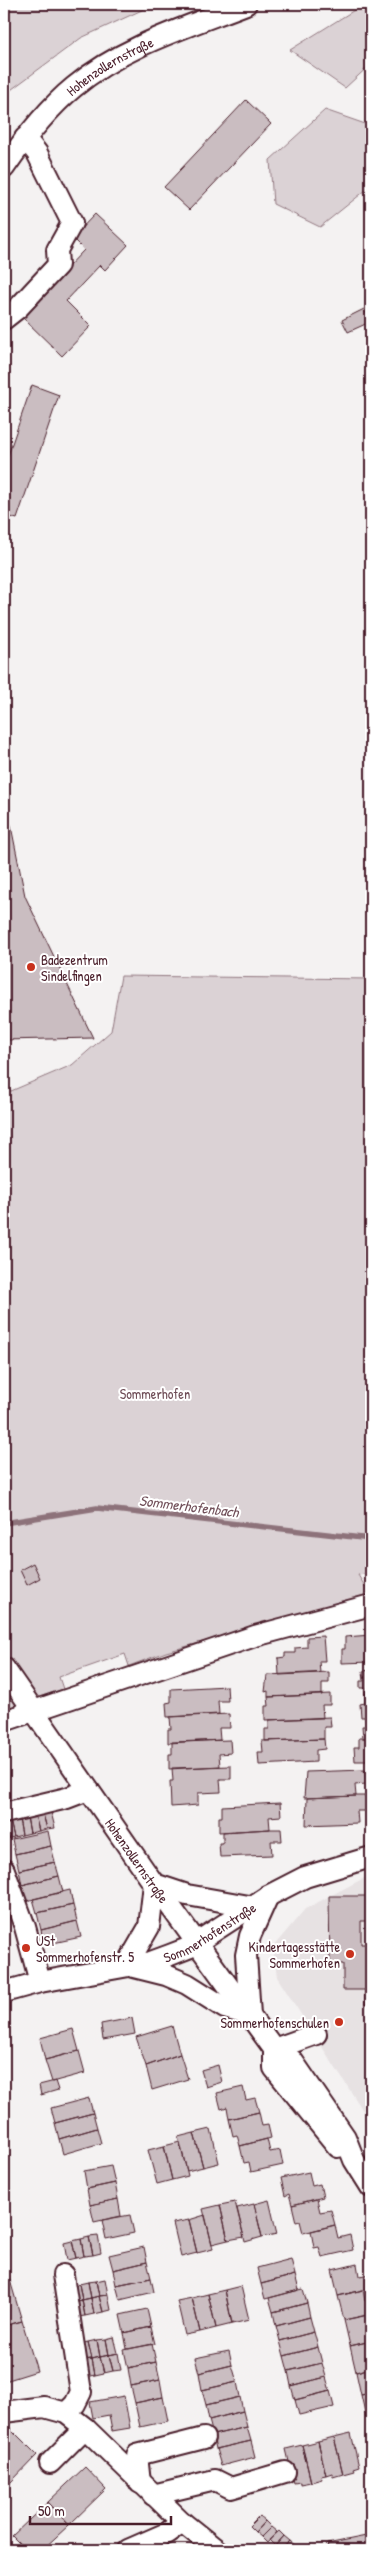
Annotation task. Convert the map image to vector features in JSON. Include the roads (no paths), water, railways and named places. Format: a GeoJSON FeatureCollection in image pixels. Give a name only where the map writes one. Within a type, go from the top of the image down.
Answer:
{"type":"FeatureCollection","features":[{"type":"Feature","properties":{"kind":"street","name":"Hohenzollernstraße"},"geometry":{"type":"LineString","coordinates":[[4,168],[25,138],[73,88],[116,59],[158,38],[246,4]]}},
{"type":"Feature","properties":{"kind":"street"},"geometry":{"type":"LineString","coordinates":[[4,319],[18,308],[58,265],[57,250],[72,223],[37,153],[25,138]]}},
{"type":"Feature","properties":{"kind":"street"},"geometry":{"type":"LineString","coordinates":[[4,1721],[255,1636],[371,1605]]}},
{"type":"Feature","properties":{"kind":"street","name":"Hohenzollernstraße"},"geometry":{"type":"LineString","coordinates":[[4,1668],[154,1884],[274,2049],[274,2068],[334,2143],[354,2160],[371,2187]]}},
{"type":"Feature","properties":{"kind":"street"},"geometry":{"type":"LineString","coordinates":[[4,1813],[67,1798],[88,1790]]}},
{"type":"Feature","properties":{"kind":"street","name":"Sommerhofenstraße"},"geometry":{"type":"LineString","coordinates":[[4,1992],[40,1982],[151,1962],[188,1948],[249,1906],[305,1877],[371,1857]]}},
{"type":"Feature","properties":{"kind":"street"},"geometry":{"type":"LineString","coordinates":[[4,1870],[26,1927],[40,1982]]}},
{"type":"Feature","properties":{"kind":"street"},"geometry":{"type":"LineString","coordinates":[[249,1906],[187,1895],[154,1884],[149,1927],[127,1965],[166,1975],[187,1984],[225,2008],[250,2015],[246,1955],[250,1936],[268,1896]]}},
{"type":"Feature","properties":{"kind":"street"},"geometry":{"type":"LineString","coordinates":[[274,2049],[316,2034]]}},
{"type":"Feature","properties":{"kind":"street"},"geometry":{"type":"LineString","coordinates":[[63,2275],[81,2392],[76,2404],[66,2413]]}},
{"type":"Feature","properties":{"kind":"street"},"geometry":{"type":"LineString","coordinates":[[4,2412],[44,2407],[66,2413],[85,2428],[182,2522],[217,2550]]}},
{"type":"Feature","properties":{"kind":"street"},"geometry":{"type":"LineString","coordinates":[[50,2463],[85,2428]]}},
{"type":"Feature","properties":{"kind":"street"},"geometry":{"type":"LineString","coordinates":[[146,2489],[137,2454],[204,2438]]}},
{"type":"Feature","properties":{"kind":"street"},"geometry":{"type":"LineString","coordinates":[[146,2489],[215,2480],[230,2488],[285,2472]]}},
{"type":"Feature","properties":{"kind":"street"},"geometry":{"type":"LineString","coordinates":[[128,2550],[167,2533],[182,2522]]}},
{"type":"Feature","properties":{"kind":"waterway","name":"Sommerhofenbach"},"geometry":{"type":"LineString","coordinates":[[4,1523],[97,1508],[371,1539]]}},
{"type":"Feature","properties":{"kind":"place","name":"Badezentrum Sindelfingen"},"geometry":{"type":"Point","coordinates":[31,967]}},
{"type":"Feature","properties":{"kind":"place","name":"USt Sommerhofenstr. 5"},"geometry":{"type":"Point","coordinates":[26,1948]}},
{"type":"Feature","properties":{"kind":"place","name":"Kindertagesstätte Sommerhofen"},"geometry":{"type":"Point","coordinates":[350,1954]}},
{"type":"Feature","properties":{"kind":"place","name":"Sommerhofenschulen"},"geometry":{"type":"Point","coordinates":[339,2022]}},
{"type":"Feature","properties":{"kind":"park label","name":"Sommerhofen"},"geometry":{"type":"Point","coordinates":[155,1393]}}]}
